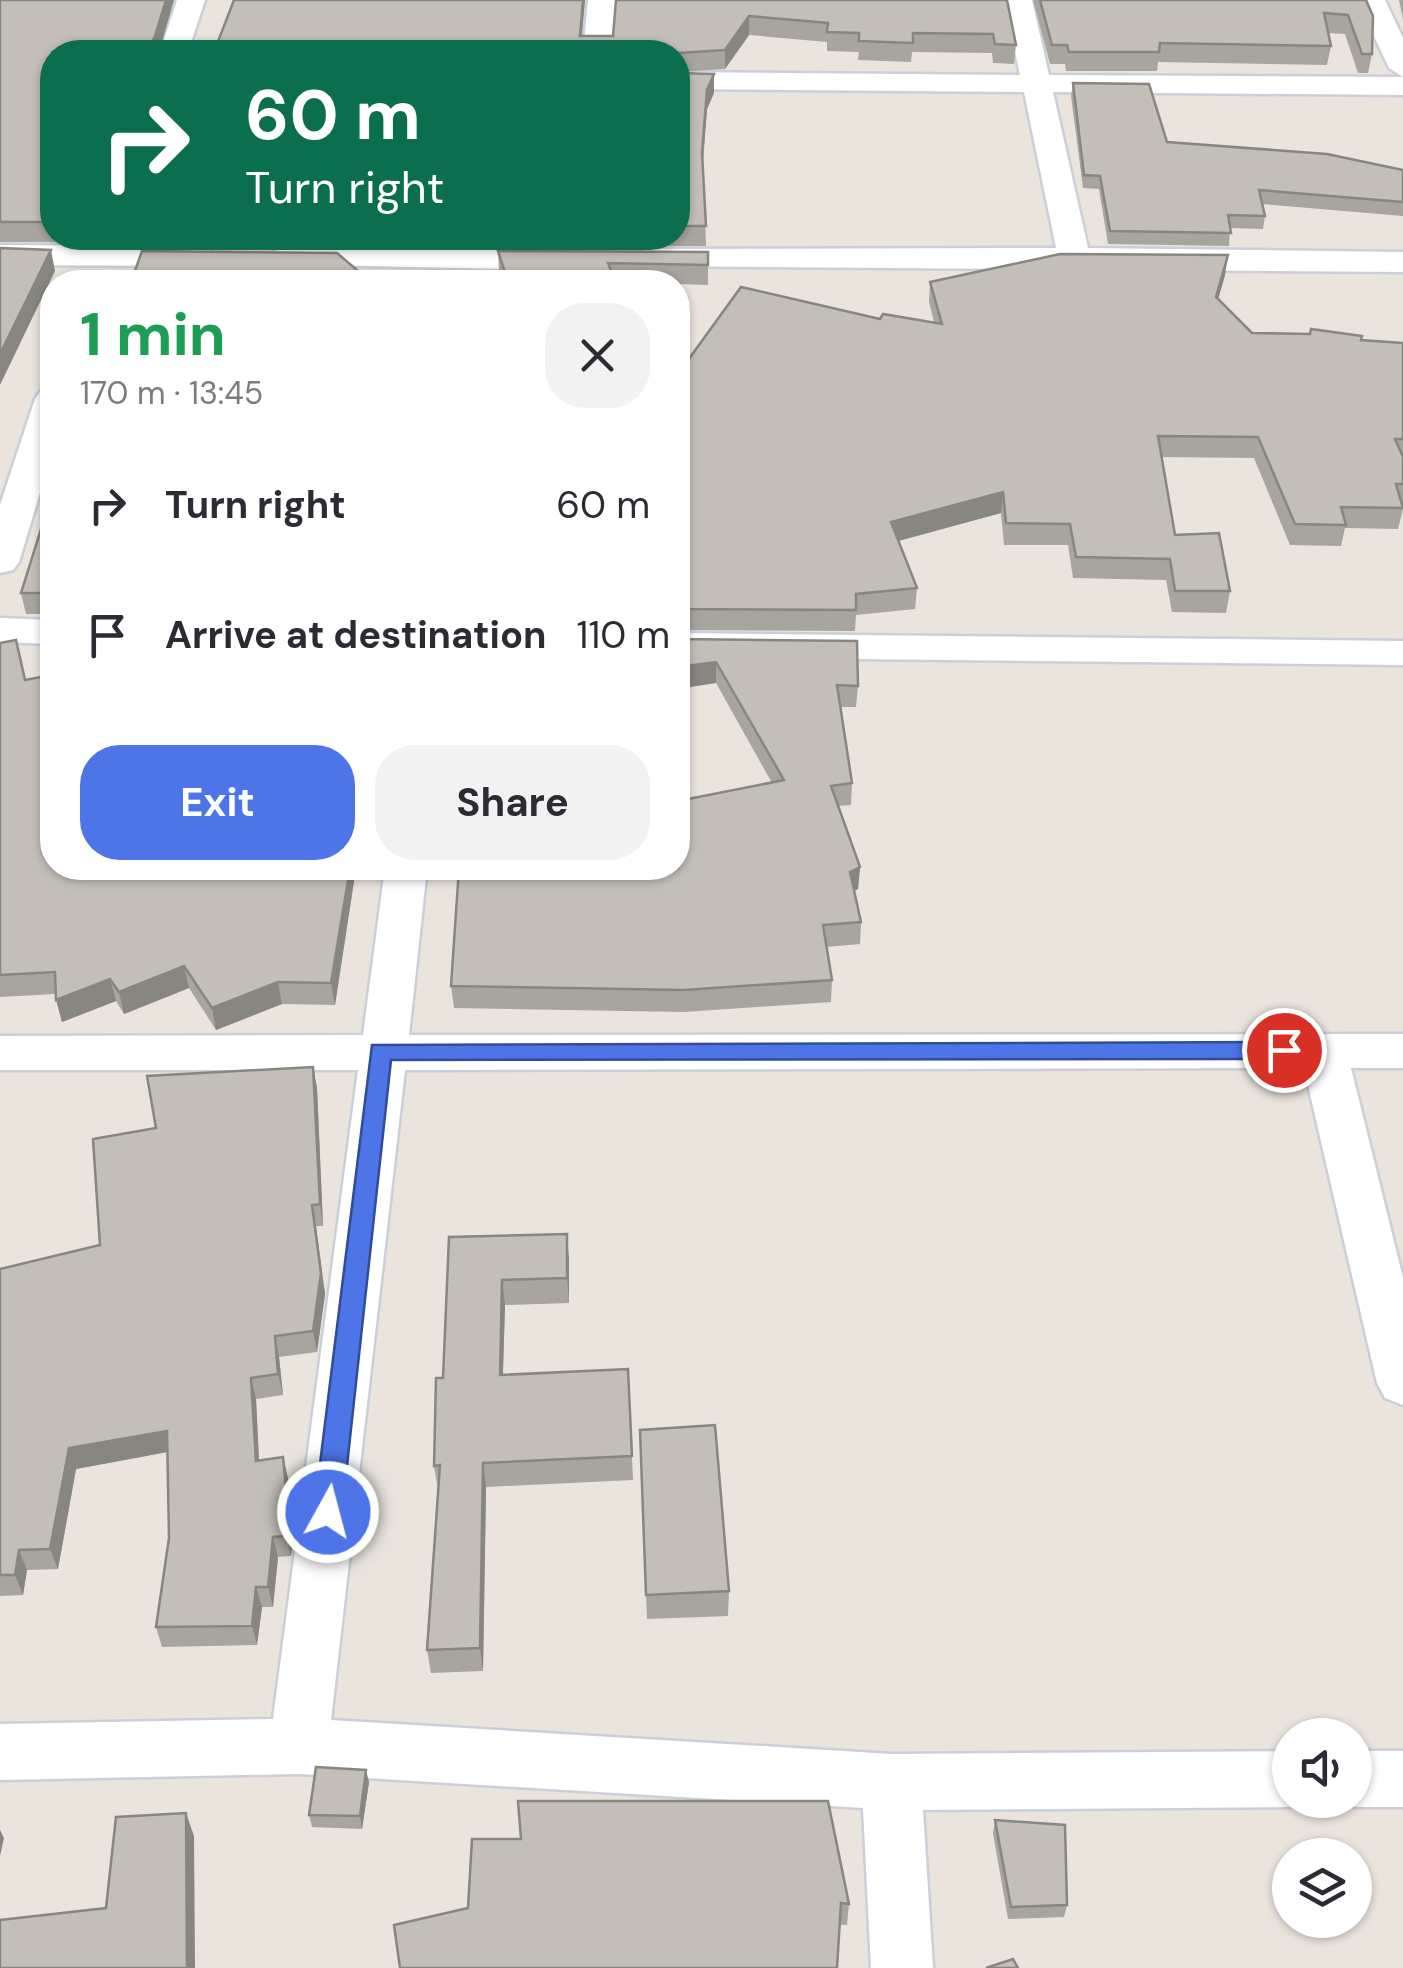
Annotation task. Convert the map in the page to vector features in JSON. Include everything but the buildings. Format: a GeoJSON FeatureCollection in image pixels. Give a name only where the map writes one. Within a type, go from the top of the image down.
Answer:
{"type":"FeatureCollection","features":[{"type":"Feature","properties":{"kind":"street"},"geometry":{"type":"LineString","coordinates":[[178,40],[192,0]]}},
{"type":"Feature","properties":{"kind":"street"},"geometry":{"type":"LineString","coordinates":[[598,40],[602,0]]}},
{"type":"Feature","properties":{"kind":"street"},"geometry":{"type":"LineString","coordinates":[[1018,0],[1074,257]]}},
{"type":"Feature","properties":{"kind":"street"},"geometry":{"type":"LineString","coordinates":[[1371,0],[1403,68]]}},
{"type":"Feature","properties":{"kind":"street"},"geometry":{"type":"LineString","coordinates":[[690,82],[1403,86]]}},
{"type":"Feature","properties":{"kind":"street"},"geometry":{"type":"LineString","coordinates":[[0,255],[248,257],[477,270]]}},
{"type":"Feature","properties":{"kind":"street"},"geometry":{"type":"LineString","coordinates":[[504,270],[598,260],[1074,257],[1403,262]]}},
{"type":"Feature","properties":{"kind":"street"},"geometry":{"type":"LineString","coordinates":[[0,562],[40,437]]}},
{"type":"Feature","properties":{"kind":"street"},"geometry":{"type":"LineString","coordinates":[[0,630],[40,632]]}},
{"type":"Feature","properties":{"kind":"street"},"geometry":{"type":"LineString","coordinates":[[690,645],[1403,653]]}},
{"type":"Feature","properties":{"kind":"street"},"geometry":{"type":"LineString","coordinates":[[299,1746],[380,1052],[404,880]]}},
{"type":"Feature","properties":{"kind":"street"},"geometry":{"type":"LineString","coordinates":[[1324,1050],[1403,1383]]}},
{"type":"Feature","properties":{"kind":"street"},"geometry":{"type":"LineString","coordinates":[[0,1052],[1403,1051]]}},
{"type":"Feature","properties":{"kind":"street"},"geometry":{"type":"LineString","coordinates":[[0,1752],[299,1746],[892,1782],[1272,1779]]}},
{"type":"Feature","properties":{"kind":"street"},"geometry":{"type":"LineString","coordinates":[[1372,1779],[1403,1778]]}},
{"type":"Feature","properties":{"kind":"street"},"geometry":{"type":"LineString","coordinates":[[892,1782],[902,1968]]}},
{"type":"Feature","properties":{"kind":"route"},"geometry":{"type":"LineString","coordinates":[[328,1512],[380,1052],[1284,1050]]}}]}
